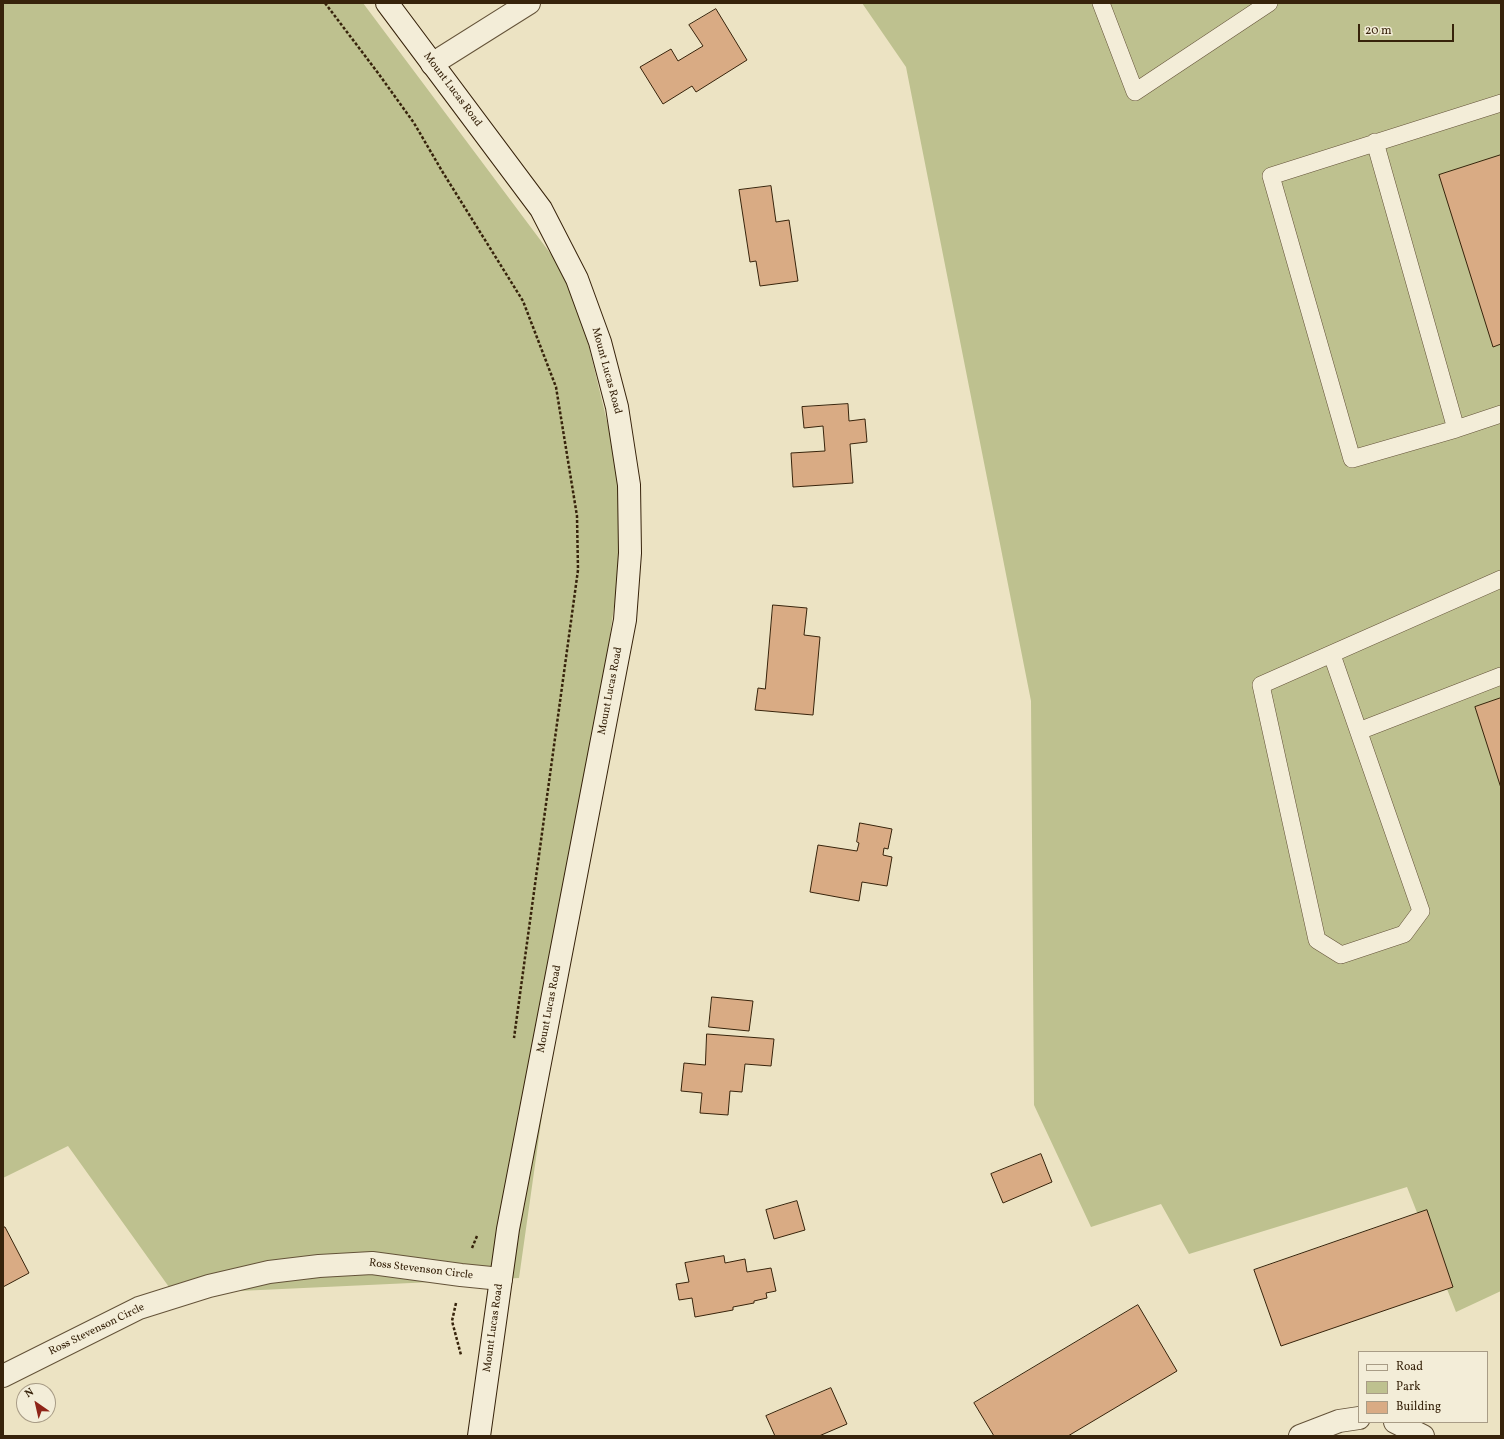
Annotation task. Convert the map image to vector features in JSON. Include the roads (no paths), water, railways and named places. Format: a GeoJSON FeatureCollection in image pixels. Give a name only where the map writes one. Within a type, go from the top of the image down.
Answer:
{"type":"FeatureCollection","features":[{"type":"Feature","properties":{"kind":"street","name":"Mount Lucas Road"},"geometry":{"type":"LineString","coordinates":[[387,3],[541,208],[577,279],[600,342],[617,407],[628,485],[630,553],[625,620],[508,1229],[479,1436]]}},
{"type":"Feature","properties":{"kind":"street"},"geometry":{"type":"LineString","coordinates":[[432,64],[529,3]]}},
{"type":"Feature","properties":{"kind":"street","name":"Ross Stevenson Circle"},"geometry":{"type":"LineString","coordinates":[[3,1376],[139,1308],[209,1286],[269,1272],[319,1266],[372,1263],[501,1279]]}},
{"type":"Feature","properties":{"kind":"street"},"geometry":{"type":"LineString","coordinates":[[1300,1436],[1339,1421],[1358,1418]]}},
{"type":"Feature","properties":{"kind":"street"},"geometry":{"type":"LineString","coordinates":[[1397,1423],[1423,1436]]}},
{"type":"Feature","properties":{"kind":"lane"},"geometry":{"type":"LineString","coordinates":[[1101,3],[1135,92],[1269,3]]}},
{"type":"Feature","properties":{"kind":"lane"},"geometry":{"type":"LineString","coordinates":[[1501,103],[1271,176],[1352,459],[1456,429],[1501,414]]}},
{"type":"Feature","properties":{"kind":"lane"},"geometry":{"type":"LineString","coordinates":[[1375,142],[1456,429]]}},
{"type":"Feature","properties":{"kind":"lane"},"geometry":{"type":"LineString","coordinates":[[1332,655],[1422,911],[1404,934],[1341,955],[1317,940],[1262,685],[1501,579]]}},
{"type":"Feature","properties":{"kind":"lane"},"geometry":{"type":"LineString","coordinates":[[1359,731],[1501,676]]}}]}
